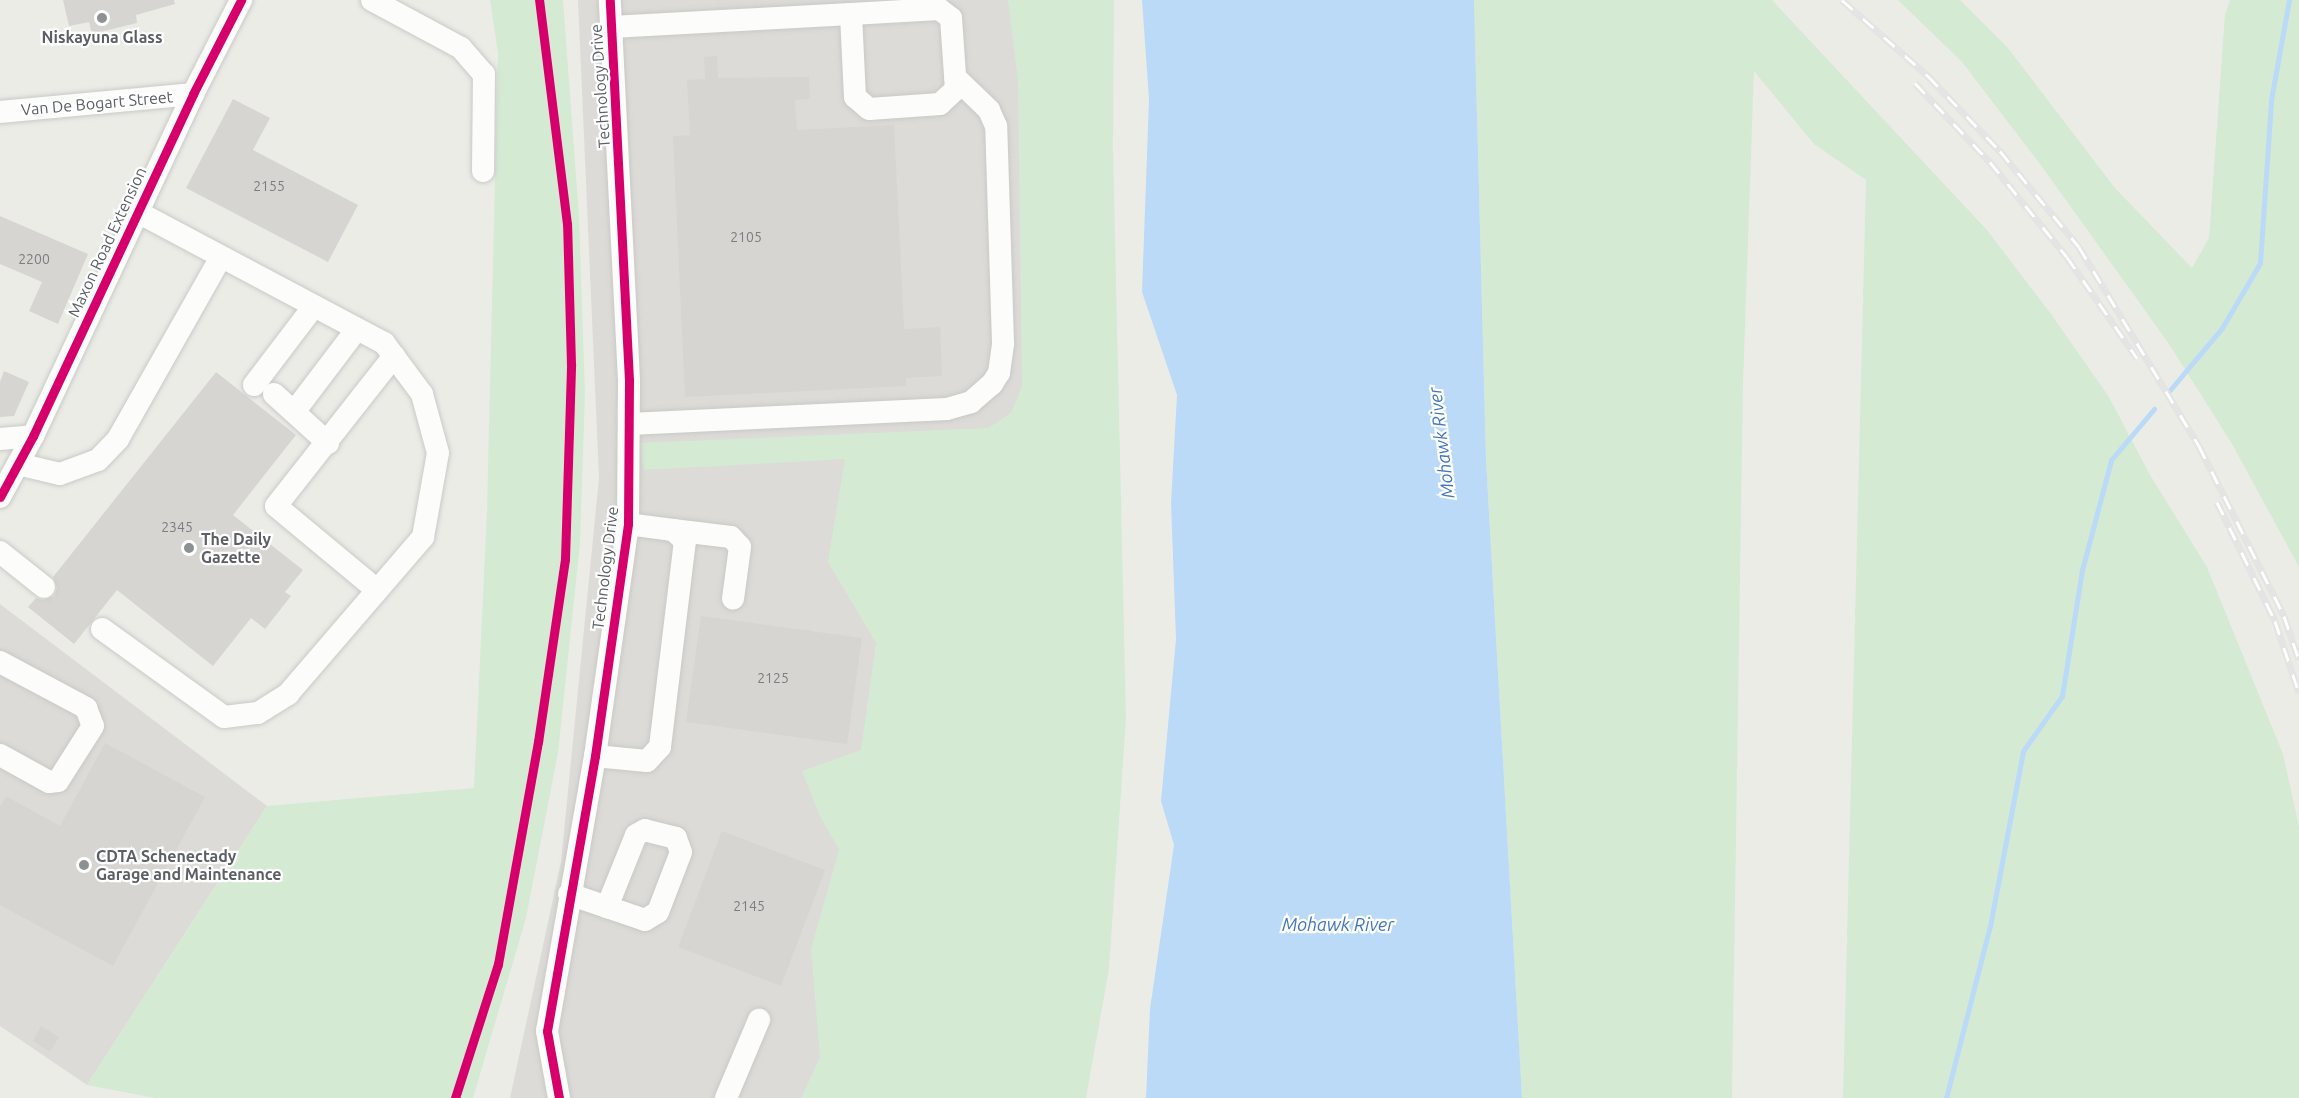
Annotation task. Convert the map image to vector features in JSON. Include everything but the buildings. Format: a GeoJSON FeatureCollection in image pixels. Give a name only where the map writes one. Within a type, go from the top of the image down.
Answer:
{"type":"FeatureCollection","features":[{"type":"Feature","properties":{"kind":"street","name":"Maxon Road Extension"},"geometry":{"type":"LineString","coordinates":[[0,497],[33,436],[193,94],[242,0]]}},
{"type":"Feature","properties":{"kind":"street"},"geometry":{"type":"LineString","coordinates":[[372,0],[461,48],[484,75],[483,171]]}},
{"type":"Feature","properties":{"kind":"street","name":"Technology Drive"},"geometry":{"type":"LineString","coordinates":[[559,1098],[547,1031],[569,894],[595,756],[628,524],[628,424],[610,0]]}},
{"type":"Feature","properties":{"kind":"street"},"geometry":{"type":"LineString","coordinates":[[611,27],[939,9],[951,18],[956,89],[940,104],[869,109],[855,97],[851,14]]}},
{"type":"Feature","properties":{"kind":"street"},"geometry":{"type":"LineString","coordinates":[[628,424],[947,409],[971,402],[992,384],[999,373],[1003,343],[996,126],[989,110],[955,77]]}},
{"type":"Feature","properties":{"kind":"street","name":"Van De Bogart Street"},"geometry":{"type":"LineString","coordinates":[[0,112],[193,94]]}},
{"type":"Feature","properties":{"kind":"street"},"geometry":{"type":"LineString","coordinates":[[102,629],[224,717],[258,713],[288,694],[423,537],[438,453],[422,394],[384,343],[138,212]]}},
{"type":"Feature","properties":{"kind":"street"},"geometry":{"type":"LineString","coordinates":[[18,464],[60,474],[98,460],[118,439],[221,256]]}},
{"type":"Feature","properties":{"kind":"street"},"geometry":{"type":"LineString","coordinates":[[314,306],[264,389],[328,443]]}},
{"type":"Feature","properties":{"kind":"street"},"geometry":{"type":"LineString","coordinates":[[294,412],[357,329]]}},
{"type":"Feature","properties":{"kind":"street"},"geometry":{"type":"LineString","coordinates":[[377,590],[276,506],[328,443],[394,356]]}},
{"type":"Feature","properties":{"kind":"street"},"geometry":{"type":"LineString","coordinates":[[0,439],[33,436]]}},
{"type":"Feature","properties":{"kind":"street"},"geometry":{"type":"LineString","coordinates":[[628,524],[731,537],[740,547],[733,599]]}},
{"type":"Feature","properties":{"kind":"street"},"geometry":{"type":"LineString","coordinates":[[595,756],[647,761],[660,747],[685,541],[673,530]]}},
{"type":"Feature","properties":{"kind":"street"},"geometry":{"type":"LineString","coordinates":[[0,552],[44,587]]}},
{"type":"Feature","properties":{"kind":"street"},"geometry":{"type":"LineString","coordinates":[[0,755],[49,782],[58,781],[93,726],[86,708],[3,670]]}},
{"type":"Feature","properties":{"kind":"street"},"geometry":{"type":"LineString","coordinates":[[569,894],[607,907]]}},
{"type":"Feature","properties":{"kind":"street"},"geometry":{"type":"LineString","coordinates":[[726,1098],[759,1020]]}},
{"type":"Feature","properties":{"kind":"shaded area"},"geometry":{"type":"Polygon","coordinates":[[[578,0],[1044,0],[1034,408],[827,1098],[510,1098],[561,862],[599,478],[578,0]]]}},
{"type":"Feature","properties":{"kind":"shaded area","name":"CDTA Schenectady Garage and Maintenance"},"geometry":{"type":"Polygon","coordinates":[[[0,604],[267,806],[87,1085],[0,1026],[0,604]]]}},
{"type":"Feature","properties":{"kind":"green space"},"geometry":{"type":"Polygon","coordinates":[[[490,0],[563,0],[579,216],[585,394],[580,543],[558,753],[526,918],[473,1098],[155,1098],[87,1085],[267,806],[474,788],[487,510],[498,53],[490,0]]]}},
{"type":"Feature","properties":{"kind":"green space"},"geometry":{"type":"Polygon","coordinates":[[[1008,0],[1114,0],[1113,148],[1126,718],[1109,969],[1086,1098],[801,1098],[820,1057],[811,949],[839,850],[819,814],[802,771],[861,750],[876,643],[828,562],[845,459],[644,470],[640,443],[988,428],[1011,413],[1022,386],[1018,80],[1008,0]]]}},
{"type":"Feature","properties":{"kind":"green space"},"geometry":{"type":"Polygon","coordinates":[[[1474,0],[1772,0],[1987,230],[2051,314],[2109,397],[2150,475],[2207,567],[2283,754],[2299,826],[2299,1098],[1843,1098],[1866,180],[1814,144],[1754,71],[1743,383],[1732,1098],[1522,1098],[1486,460],[1474,0]]]}},
{"type":"Feature","properties":{"kind":"green space"},"geometry":{"type":"Polygon","coordinates":[[[1898,0],[1960,0],[2008,48],[2115,188],[2192,268],[2209,238],[2225,14],[2230,0],[2299,0],[2299,567],[2232,444],[2169,344],[2043,168],[1962,62],[1898,0]]]}},
{"type":"Feature","properties":{"kind":"water","name":"Mohawk River"},"geometry":{"type":"Polygon","coordinates":[[[1142,0],[1474,0],[1486,460],[1522,1098],[1146,1098],[1150,1009],[1174,845],[1161,801],[1176,639],[1171,503],[1177,395],[1142,292],[1149,99],[1142,0]]]}},
{"type":"Feature","properties":{"kind":"waterway"},"geometry":{"type":"LineString","coordinates":[[2170,390],[2222,328],[2260,263],[2271,100],[2289,0]]}},
{"type":"Feature","properties":{"kind":"waterway"},"geometry":{"type":"LineString","coordinates":[[1946,1098],[1990,926],[2023,751],[2062,696],[2082,570],[2111,460],[2154,409]]}},
{"type":"Feature","properties":{"kind":"railway"},"geometry":{"type":"LineString","coordinates":[[1842,0],[1928,76],[2000,151],[2079,247],[2199,446],[2284,616],[2299,660]]}},
{"type":"Feature","properties":{"kind":"railway"},"geometry":{"type":"LineString","coordinates":[[1915,83],[1990,162],[2067,257],[2137,358]]}},
{"type":"Feature","properties":{"kind":"railway"},"geometry":{"type":"LineString","coordinates":[[2217,502],[2275,621],[2299,693]]}},
{"type":"Feature","properties":{"kind":"cycle path"},"geometry":{"type":"LineString","coordinates":[[0,497],[33,436],[193,94],[241,0]]}},
{"type":"Feature","properties":{"kind":"cycle path"},"geometry":{"type":"LineString","coordinates":[[455,1098],[498,964],[538,742],[565,559],[571,364],[567,224],[539,0]]}},
{"type":"Feature","properties":{"kind":"cycle path"},"geometry":{"type":"LineString","coordinates":[[559,1098],[547,1031],[595,756],[628,524],[629,380],[610,0]]}},
{"type":"Feature","properties":{"kind":"place","name":"Niskayuna Glass"},"geometry":{"type":"Point","coordinates":[102,18]}},
{"type":"Feature","properties":{"kind":"place","name":"The Daily Gazette"},"geometry":{"type":"Point","coordinates":[189,548]}},
{"type":"Feature","properties":{"kind":"place","name":"CDTA Schenectady Garage and Maintenance"},"geometry":{"type":"Point","coordinates":[84,865]}}]}
